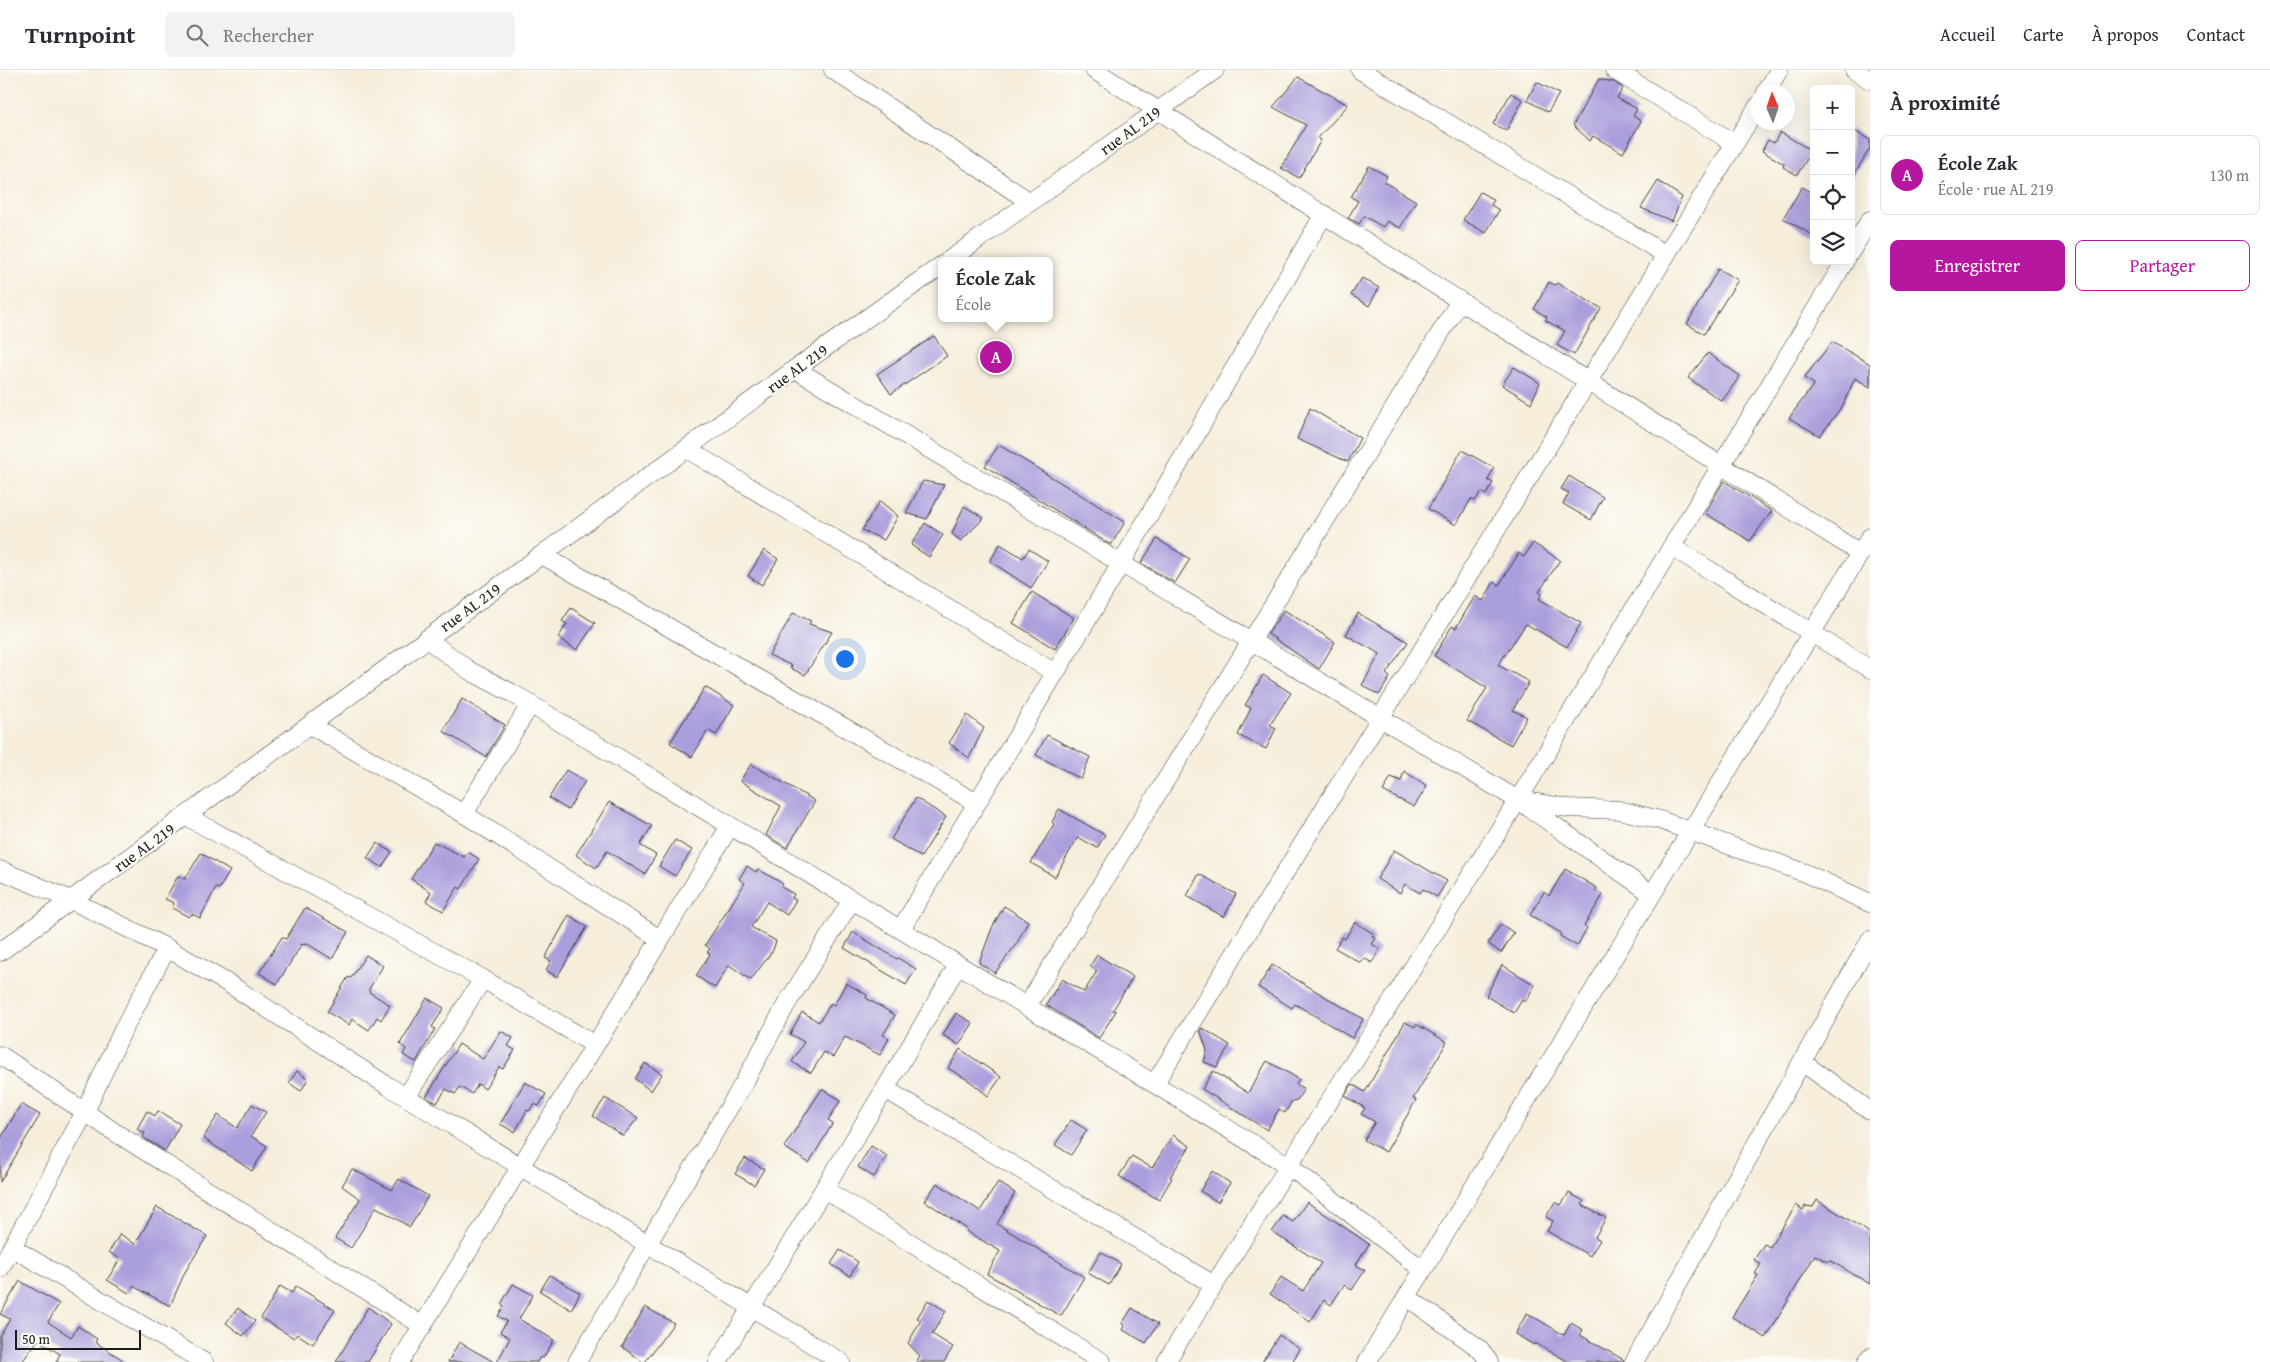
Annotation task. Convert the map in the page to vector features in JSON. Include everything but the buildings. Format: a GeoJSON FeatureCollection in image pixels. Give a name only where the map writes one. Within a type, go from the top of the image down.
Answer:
{"type":"FeatureCollection","features":[{"type":"Feature","properties":{"kind":"street"},"geometry":{"type":"LineString","coordinates":[[834,70],[1030,202]]}},
{"type":"Feature","properties":{"kind":"street"},"geometry":{"type":"LineString","coordinates":[[1094,70],[1860,553]]}},
{"type":"Feature","properties":{"kind":"street","name":"rue AL 219"},"geometry":{"type":"LineString","coordinates":[[954,257],[1215,70]]}},
{"type":"Feature","properties":{"kind":"street"},"geometry":{"type":"LineString","coordinates":[[1360,70],[1666,255]]}},
{"type":"Feature","properties":{"kind":"street"},"geometry":{"type":"LineString","coordinates":[[1614,70],[1734,143]]}},
{"type":"Feature","properties":{"kind":"street"},"geometry":{"type":"LineString","coordinates":[[1770,85],[1780,70]]}},
{"type":"Feature","properties":{"kind":"street"},"geometry":{"type":"LineString","coordinates":[[1854,70],[1870,80]]}},
{"type":"Feature","properties":{"kind":"street"},"geometry":{"type":"LineString","coordinates":[[1155,1084],[1750,118]]}},
{"type":"Feature","properties":{"kind":"street"},"geometry":{"type":"LineString","coordinates":[[900,929],[1122,562],[1324,214]]}},
{"type":"Feature","properties":{"kind":"street"},"geometry":{"type":"LineString","coordinates":[[1855,244],[1870,220]]}},
{"type":"Feature","properties":{"kind":"street"},"geometry":{"type":"LineString","coordinates":[[1166,1362],[1518,800],[1843,265]]}},
{"type":"Feature","properties":{"kind":"street","name":"rue AL 219"},"geometry":{"type":"LineString","coordinates":[[0,952],[795,369],[938,268]]}},
{"type":"Feature","properties":{"kind":"street"},"geometry":{"type":"LineString","coordinates":[[1027,1006],[1460,301]]}},
{"type":"Feature","properties":{"kind":"street"},"geometry":{"type":"LineString","coordinates":[[795,369],[1122,562],[1518,800],[1652,894]]}},
{"type":"Feature","properties":{"kind":"street"},"geometry":{"type":"LineString","coordinates":[[687,449],[1055,673]]}},
{"type":"Feature","properties":{"kind":"street"},"geometry":{"type":"LineString","coordinates":[[1367,1362],[1870,537]]}},
{"type":"Feature","properties":{"kind":"street"},"geometry":{"type":"LineString","coordinates":[[1672,547],[1870,669]]}},
{"type":"Feature","properties":{"kind":"street"},"geometry":{"type":"LineString","coordinates":[[542,555],[977,802]]}},
{"type":"Feature","properties":{"kind":"street"},"geometry":{"type":"LineString","coordinates":[[427,639],[470,671],[530,705],[1289,1166],[1423,1270]]}},
{"type":"Feature","properties":{"kind":"street"},"geometry":{"type":"LineString","coordinates":[[464,814],[530,705]]}},
{"type":"Feature","properties":{"kind":"street"},"geometry":{"type":"LineString","coordinates":[[310,725],[464,814],[660,939]]}},
{"type":"Feature","properties":{"kind":"street"},"geometry":{"type":"LineString","coordinates":[[1518,800],[1568,808],[1619,810],[1691,830],[1805,872],[1870,903]]}},
{"type":"Feature","properties":{"kind":"street"},"geometry":{"type":"LineString","coordinates":[[186,816],[483,979],[595,1045]]}},
{"type":"Feature","properties":{"kind":"street"},"geometry":{"type":"LineString","coordinates":[[400,1362],[730,826]]}},
{"type":"Feature","properties":{"kind":"street"},"geometry":{"type":"LineString","coordinates":[[0,870],[71,900],[167,948],[229,984],[406,1097],[841,1362]]}},
{"type":"Feature","properties":{"kind":"street"},"geometry":{"type":"LineString","coordinates":[[577,1362],[745,1081],[786,1005],[852,900]]}},
{"type":"Feature","properties":{"kind":"street"},"geometry":{"type":"LineString","coordinates":[[1634,1362],[1870,940]]}},
{"type":"Feature","properties":{"kind":"street"},"geometry":{"type":"LineString","coordinates":[[0,1269],[85,1112],[122,1032],[167,948]]}},
{"type":"Feature","properties":{"kind":"street"},"geometry":{"type":"LineString","coordinates":[[718,1362],[885,1089],[958,965]]}},
{"type":"Feature","properties":{"kind":"street"},"geometry":{"type":"LineString","coordinates":[[406,1097],[483,979]]}},
{"type":"Feature","properties":{"kind":"street"},"geometry":{"type":"LineString","coordinates":[[0,1056],[423,1326]]}},
{"type":"Feature","properties":{"kind":"street"},"geometry":{"type":"LineString","coordinates":[[1802,1062],[1870,1111]]}},
{"type":"Feature","properties":{"kind":"street"},"geometry":{"type":"LineString","coordinates":[[885,1089],[1214,1284]]}},
{"type":"Feature","properties":{"kind":"street"},"geometry":{"type":"LineString","coordinates":[[824,1189],[1102,1362]]}},
{"type":"Feature","properties":{"kind":"street"},"geometry":{"type":"LineString","coordinates":[[13,1248],[204,1362]]}},
{"type":"Feature","properties":{"kind":"street"},"geometry":{"type":"LineString","coordinates":[[1407,1297],[1480,1349],[1489,1362]]}},
{"type":"Feature","properties":{"kind":"street"},"geometry":{"type":"LineString","coordinates":[[1867,1362],[1870,1357]]}},
{"type":"Feature","properties":{"kind":"place","name":"École Zak"},"geometry":{"type":"Point","coordinates":[996,357]}}]}
